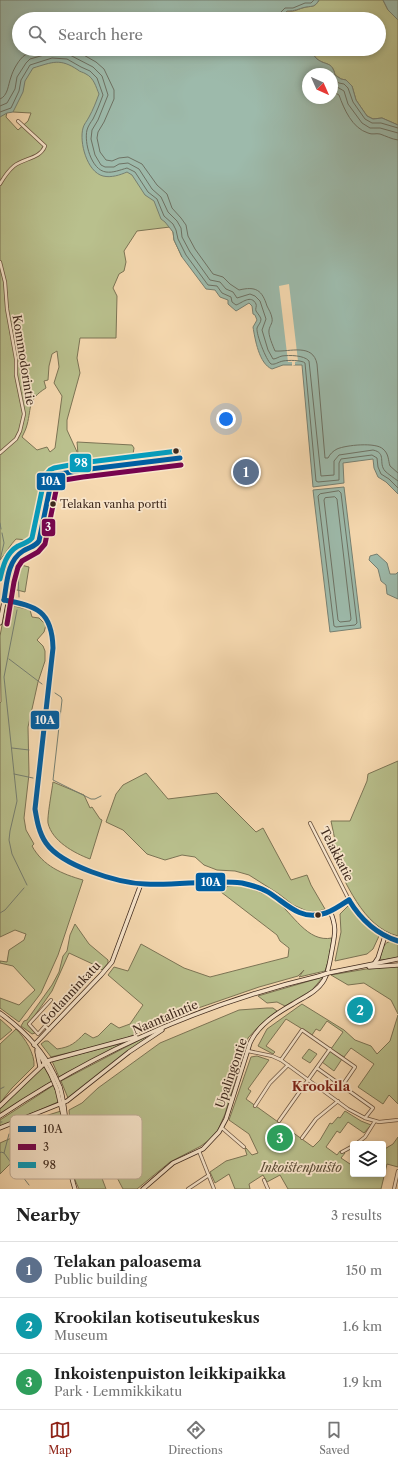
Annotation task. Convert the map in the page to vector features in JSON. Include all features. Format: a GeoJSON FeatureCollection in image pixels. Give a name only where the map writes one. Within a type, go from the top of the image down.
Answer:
{"type":"FeatureCollection","features":[{"type":"Feature","properties":{"kind":"street"},"geometry":{"type":"LineString","coordinates":[[0,184],[7,173],[14,166],[40,154],[45,146],[18,121]]}},
{"type":"Feature","properties":{"kind":"street","name":"Kommodorintie"},"geometry":{"type":"LineString","coordinates":[[0,262],[6,282],[8,322],[16,359],[16,375],[24,414],[20,431],[16,439],[0,453]]}},
{"type":"Feature","properties":{"kind":"street"},"geometry":{"type":"LineString","coordinates":[[0,624],[10,569],[14,559],[25,550],[36,546],[39,541],[52,478],[56,474],[180,458]]}},
{"type":"Feature","properties":{"kind":"street"},"geometry":{"type":"LineString","coordinates":[[14,559],[12,555],[16,546],[22,546],[25,550]]}},
{"type":"Feature","properties":{"kind":"street"},"geometry":{"type":"LineString","coordinates":[[4,600],[28,605],[39,611],[49,622],[53,634],[53,648],[35,800],[35,816],[40,834],[51,850],[66,862],[118,880],[140,884],[245,883],[266,890],[289,908],[300,914],[315,915],[330,911],[349,900]]}},
{"type":"Feature","properties":{"kind":"street","name":"Telakkatie"},"geometry":{"type":"LineString","coordinates":[[310,823],[349,900],[359,916],[364,922],[385,936],[398,941]]}},
{"type":"Feature","properties":{"kind":"street","name":"Gotlanninkatu"},"geometry":{"type":"LineString","coordinates":[[34,1045],[112,962],[140,884]]}},
{"type":"Feature","properties":{"kind":"street","name":"Upalingontie"},"geometry":{"type":"LineString","coordinates":[[143,1189],[173,1164],[199,1151],[210,1143],[222,1128],[252,1038],[261,1027],[284,1009],[314,992],[324,980],[329,966],[336,930],[330,911]]}},
{"type":"Feature","properties":{"kind":"street"},"geometry":{"type":"LineString","coordinates":[[374,964],[378,958],[385,936]]}},
{"type":"Feature","properties":{"kind":"street"},"geometry":{"type":"LineString","coordinates":[[354,968],[398,959]]}},
{"type":"Feature","properties":{"kind":"street"},"geometry":{"type":"LineString","coordinates":[[354,968],[398,965]]}},
{"type":"Feature","properties":{"kind":"street","name":"Naantalintie"},"geometry":{"type":"LineString","coordinates":[[0,1117],[83,1066],[145,1035],[234,1000],[328,973],[354,968]]}},
{"type":"Feature","properties":{"kind":"street"},"geometry":{"type":"LineString","coordinates":[[49,1030],[45,1026],[38,1034],[29,1024],[51,1000]]}},
{"type":"Feature","properties":{"kind":"street"},"geometry":{"type":"LineString","coordinates":[[0,1013],[20,1030],[34,1045],[46,1062],[59,1088],[64,1115]]}},
{"type":"Feature","properties":{"kind":"street"},"geometry":{"type":"LineString","coordinates":[[33,1115],[63,1103],[74,1096],[137,1046],[169,1025]]}},
{"type":"Feature","properties":{"kind":"street"},"geometry":{"type":"LineString","coordinates":[[281,1060],[302,1030],[355,1067],[342,1086]]}},
{"type":"Feature","properties":{"kind":"street"},"geometry":{"type":"LineString","coordinates":[[0,1106],[46,1062],[145,1035]]}},
{"type":"Feature","properties":{"kind":"street"},"geometry":{"type":"LineString","coordinates":[[34,1045],[46,1062]]}},
{"type":"Feature","properties":{"kind":"street"},"geometry":{"type":"LineString","coordinates":[[278,1121],[330,1049]]}},
{"type":"Feature","properties":{"kind":"street"},"geometry":{"type":"LineString","coordinates":[[37,1051],[40,1067]]}},
{"type":"Feature","properties":{"kind":"street"},"geometry":{"type":"LineString","coordinates":[[248,1051],[268,1055],[281,1060],[338,1101],[365,1118],[384,1122],[398,1120]]}},
{"type":"Feature","properties":{"kind":"street"},"geometry":{"type":"LineString","coordinates":[[255,1106],[270,1083],[288,1066]]}},
{"type":"Feature","properties":{"kind":"street"},"geometry":{"type":"LineString","coordinates":[[317,1068],[373,1108],[365,1118]]}},
{"type":"Feature","properties":{"kind":"street"},"geometry":{"type":"LineString","coordinates":[[302,1138],[316,1119],[338,1101]]}},
{"type":"Feature","properties":{"kind":"street"},"geometry":{"type":"LineString","coordinates":[[360,1141],[365,1138],[375,1121]]}},
{"type":"Feature","properties":{"kind":"street"},"geometry":{"type":"LineString","coordinates":[[0,1128],[10,1124]]}},
{"type":"Feature","properties":{"kind":"street"},"geometry":{"type":"LineString","coordinates":[[222,1128],[244,1147]]}},
{"type":"Feature","properties":{"kind":"street"},"geometry":{"type":"LineString","coordinates":[[342,1152],[350,1148]]}},
{"type":"Feature","properties":{"kind":"street"},"geometry":{"type":"LineString","coordinates":[[199,1151],[214,1189]]}},
{"type":"Feature","properties":{"kind":"street"},"geometry":{"type":"LineString","coordinates":[[394,1189],[398,1171]]}},
{"type":"Feature","properties":{"kind":"street"},"geometry":{"type":"LineString","coordinates":[[188,1189],[209,1175]]}},
{"type":"Feature","properties":{"kind":"street"},"geometry":{"type":"LineString","coordinates":[[72,1179],[75,1189]]}},
{"type":"Feature","properties":{"kind":"street"},"geometry":{"type":"LineString","coordinates":[[264,1180],[268,1189]]}},
{"type":"Feature","properties":{"kind":"green space"},"geometry":{"type":"Polygon","coordinates":[[[319,0],[383,0],[388,10],[398,20],[398,125],[382,118],[373,119],[367,116],[356,100],[352,86],[346,80],[338,77],[338,68],[332,68],[314,56],[386,56],[386,12],[286,12],[314,6],[319,0]]]}},
{"type":"Feature","properties":{"kind":"green space"},"geometry":{"type":"Polygon","coordinates":[[[54,56],[60,56],[92,66],[132,168],[168,217],[182,257],[170,227],[137,231],[124,251],[126,262],[124,271],[119,274],[113,288],[117,296],[116,338],[80,338],[77,358],[80,373],[67,420],[67,430],[78,454],[77,442],[132,445],[134,448],[132,460],[79,466],[50,467],[38,527],[34,536],[29,540],[16,539],[0,560],[0,97],[7,112],[6,117],[18,130],[28,121],[31,113],[13,112],[12,73],[54,56]],[[57,351],[52,354],[48,380],[44,381],[46,388],[36,396],[31,404],[26,430],[22,437],[37,450],[47,447],[50,452],[55,448],[62,396],[54,383],[59,367],[57,351]]]}},
{"type":"Feature","properties":{"kind":"green space"},"geometry":{"type":"Polygon","coordinates":[[[17,564],[29,567],[25,592],[9,588],[13,569],[17,564]]]}},
{"type":"Feature","properties":{"kind":"green space"},"geometry":{"type":"Polygon","coordinates":[[[6,604],[30,610],[32,617],[39,618],[46,625],[44,632],[37,640],[43,646],[45,651],[45,661],[38,682],[28,727],[29,774],[24,818],[26,830],[34,844],[32,846],[36,853],[47,864],[61,872],[83,880],[58,955],[41,993],[19,1022],[0,1008],[0,998],[19,1005],[35,990],[13,966],[0,963],[0,961],[7,962],[9,950],[24,940],[26,934],[15,930],[0,937],[0,636],[6,604]]]}},
{"type":"Feature","properties":{"kind":"green space"},"geometry":{"type":"Polygon","coordinates":[[[398,761],[398,936],[385,931],[374,923],[356,902],[330,852],[335,840],[331,821],[350,821],[367,781],[368,774],[398,761]]]}},
{"type":"Feature","properties":{"kind":"green space"},"geometry":{"type":"Polygon","coordinates":[[[146,773],[168,799],[217,793],[256,832],[263,828],[291,880],[307,875],[325,909],[316,912],[307,911],[293,905],[279,894],[249,875],[235,871],[217,870],[204,865],[195,857],[182,855],[165,860],[147,854],[123,830],[106,822],[116,794],[123,785],[146,773]]]}},
{"type":"Feature","properties":{"kind":"green space"},"geometry":{"type":"Polygon","coordinates":[[[53,782],[84,795],[90,808],[92,807],[102,820],[90,859],[64,846],[50,829],[48,820],[53,782]]]}},
{"type":"Feature","properties":{"kind":"green space"},"geometry":{"type":"Polygon","coordinates":[[[240,885],[263,893],[275,900],[308,932],[323,938],[332,938],[329,959],[325,971],[299,977],[304,970],[298,976],[259,987],[178,1015],[122,1040],[51,1057],[41,1044],[45,1041],[48,1041],[57,1049],[62,1048],[72,1044],[85,1033],[93,1038],[98,1036],[111,1023],[119,1028],[130,1024],[143,1005],[108,975],[114,967],[128,971],[141,944],[184,968],[210,977],[288,957],[289,948],[280,941],[277,935],[221,892],[228,886],[240,885]]]}},
{"type":"Feature","properties":{"kind":"green space"},"geometry":{"type":"Polygon","coordinates":[[[349,905],[363,923],[379,936],[373,949],[367,954],[335,961],[341,932],[340,914],[349,905]]]}},
{"type":"Feature","properties":{"kind":"green space"},"geometry":{"type":"Polygon","coordinates":[[[75,924],[89,944],[108,960],[108,963],[102,970],[97,966],[69,953],[52,991],[28,1025],[35,1033],[32,1034],[21,1026],[52,985],[59,972],[63,956],[67,951],[70,935],[75,924]]]}},
{"type":"Feature","properties":{"kind":"green space"},"geometry":{"type":"Polygon","coordinates":[[[392,941],[398,943],[398,958],[381,960],[380,958],[383,947],[392,941]]]}},
{"type":"Feature","properties":{"kind":"green space"},"geometry":{"type":"Polygon","coordinates":[[[398,966],[398,1014],[391,1000],[364,983],[348,985],[331,975],[366,969],[398,966]]]}},
{"type":"Feature","properties":{"kind":"green space"},"geometry":{"type":"Polygon","coordinates":[[[323,977],[312,990],[285,1006],[277,1002],[267,1003],[258,996],[323,977]]]}},
{"type":"Feature","properties":{"kind":"green space"},"geometry":{"type":"Polygon","coordinates":[[[302,1004],[344,1030],[355,1040],[371,1046],[377,1054],[390,1041],[398,1015],[398,1104],[389,1095],[383,1104],[358,1087],[374,1064],[351,1048],[344,1057],[331,1049],[343,1032],[327,1021],[320,1031],[316,1029],[312,1035],[286,1019],[266,1046],[275,1052],[273,1054],[258,1046],[267,1029],[302,1004]]]}},
{"type":"Feature","properties":{"kind":"green space"},"geometry":{"type":"Polygon","coordinates":[[[273,1008],[277,1011],[259,1026],[248,1038],[225,1114],[218,1130],[212,1138],[201,1146],[170,1162],[137,1189],[123,1189],[118,1179],[142,1179],[142,1115],[69,1115],[69,1110],[82,1103],[98,1088],[160,1043],[239,1010],[273,1008]]]}},
{"type":"Feature","properties":{"kind":"green space"},"geometry":{"type":"Polygon","coordinates":[[[0,1019],[12,1030],[0,1040],[0,1019]]]}},
{"type":"Feature","properties":{"kind":"green space"},"geometry":{"type":"Polygon","coordinates":[[[16,1029],[29,1046],[33,1056],[34,1066],[12,1088],[0,1103],[0,1044],[16,1029]]]}},
{"type":"Feature","properties":{"kind":"green space"},"geometry":{"type":"Polygon","coordinates":[[[145,1037],[146,1039],[68,1098],[61,1081],[145,1037]]]}},
{"type":"Feature","properties":{"kind":"green space"},"geometry":{"type":"Polygon","coordinates":[[[123,1043],[59,1077],[52,1061],[123,1043]]]}},
{"type":"Feature","properties":{"kind":"green space"},"geometry":{"type":"Polygon","coordinates":[[[309,1049],[317,1054],[310,1063],[302,1058],[309,1049]]]}},
{"type":"Feature","properties":{"kind":"green space"},"geometry":{"type":"Polygon","coordinates":[[[330,1050],[342,1059],[334,1071],[322,1062],[330,1050]]]}},
{"type":"Feature","properties":{"kind":"green space","name":"Inkoistenpuisto"},"geometry":{"type":"Polygon","coordinates":[[[257,1056],[269,1060],[248,1089],[251,1091],[246,1099],[313,1147],[320,1140],[330,1123],[332,1124],[338,1117],[340,1118],[345,1111],[361,1121],[371,1125],[364,1133],[348,1122],[340,1133],[337,1131],[326,1147],[337,1155],[340,1151],[345,1153],[341,1158],[350,1164],[350,1177],[384,1177],[381,1189],[288,1189],[280,1175],[267,1182],[263,1175],[249,1184],[250,1189],[235,1189],[229,1174],[215,1183],[210,1172],[226,1161],[247,1155],[246,1148],[252,1155],[258,1153],[249,1134],[229,1120],[251,1057],[257,1056]]]}},
{"type":"Feature","properties":{"kind":"green space"},"geometry":{"type":"Polygon","coordinates":[[[45,1067],[52,1081],[0,1115],[0,1107],[41,1068],[45,1067]]]}},
{"type":"Feature","properties":{"kind":"green space"},"geometry":{"type":"Polygon","coordinates":[[[54,1085],[59,1100],[58,1102],[28,1115],[10,1115],[10,1123],[0,1127],[0,1120],[54,1085]]]}},
{"type":"Feature","properties":{"kind":"green space"},"geometry":{"type":"Polygon","coordinates":[[[61,1111],[62,1115],[48,1115],[61,1111]]]}},
{"type":"Feature","properties":{"kind":"green space","name":"Inkoistenpuisto"},"geometry":{"type":"Polygon","coordinates":[[[398,1137],[398,1167],[387,1164],[386,1168],[386,1148],[393,1144],[398,1137]]]}},
{"type":"Feature","properties":{"kind":"green space"},"geometry":{"type":"Polygon","coordinates":[[[10,1139],[10,1164],[0,1174],[0,1143],[10,1139]]]}},
{"type":"Feature","properties":{"kind":"green space"},"geometry":{"type":"Polygon","coordinates":[[[102,1179],[106,1189],[79,1189],[75,1180],[102,1179]]]}},
{"type":"Feature","properties":{"kind":"water"},"geometry":{"type":"Polygon","coordinates":[[[0,0],[319,0],[314,6],[286,12],[12,12],[12,56],[314,56],[332,68],[302,68],[302,104],[338,104],[338,77],[346,80],[352,86],[356,100],[367,116],[373,119],[382,118],[398,125],[398,494],[386,482],[378,477],[374,468],[373,459],[343,463],[344,483],[313,487],[302,365],[283,365],[272,369],[268,366],[261,357],[256,344],[253,327],[257,320],[253,314],[252,306],[249,303],[236,311],[228,304],[228,300],[220,297],[215,290],[206,289],[182,257],[174,240],[173,232],[161,219],[154,201],[145,195],[132,175],[127,172],[106,177],[97,173],[93,169],[86,156],[82,141],[83,127],[92,112],[99,94],[91,78],[72,66],[56,62],[33,68],[25,81],[23,92],[13,112],[7,113],[0,117],[0,0]]]}},
{"type":"Feature","properties":{"kind":"water"},"geometry":{"type":"Polygon","coordinates":[[[383,0],[398,0],[398,20],[388,10],[383,0]]]}},
{"type":"Feature","properties":{"kind":"water"},"geometry":{"type":"Polygon","coordinates":[[[344,487],[361,628],[330,632],[313,490],[344,487]]]}},
{"type":"Feature","properties":{"kind":"water"},"geometry":{"type":"Polygon","coordinates":[[[377,554],[387,563],[390,574],[396,574],[398,572],[398,599],[387,594],[386,585],[381,581],[378,569],[369,560],[370,556],[377,554]]]}},
{"type":"Feature","properties":{"kind":"pier"},"geometry":{"type":"Polygon","coordinates":[[[289,284],[298,361],[292,366],[292,362],[288,362],[279,286],[289,284]]]}},
{"type":"Feature","properties":{"kind":"waterway"},"geometry":{"type":"LineString","coordinates":[[0,523],[1,529]]}},
{"type":"Feature","properties":{"kind":"waterway"},"geometry":{"type":"LineString","coordinates":[[0,560],[4,543],[2,533]]}},
{"type":"Feature","properties":{"kind":"waterway"},"geometry":{"type":"LineString","coordinates":[[15,571],[18,572],[19,597]]}},
{"type":"Feature","properties":{"kind":"waterway"},"geometry":{"type":"LineString","coordinates":[[17,610],[4,677],[17,801],[9,840],[12,854],[27,885]]}},
{"type":"Feature","properties":{"kind":"waterway"},"geometry":{"type":"LineString","coordinates":[[9,659],[42,684]]}},
{"type":"Feature","properties":{"kind":"waterway"},"geometry":{"type":"LineString","coordinates":[[55,693],[61,697],[62,700],[53,780],[91,799],[101,796]]}},
{"type":"Feature","properties":{"kind":"waterway"},"geometry":{"type":"LineString","coordinates":[[12,748],[29,750]]}},
{"type":"Feature","properties":{"kind":"waterway"},"geometry":{"type":"LineString","coordinates":[[14,774],[33,778]]}},
{"type":"Feature","properties":{"kind":"waterway"},"geometry":{"type":"LineString","coordinates":[[0,913],[5,910],[24,888]]}},
{"type":"Feature","properties":{"kind":"waterway"},"geometry":{"type":"LineString","coordinates":[[0,1089],[4,1087]]}},
{"type":"Feature","properties":{"kind":"waterway"},"geometry":{"type":"LineString","coordinates":[[0,1153],[4,1153],[9,1134]]}},
{"type":"Feature","properties":{"kind":"waterway"},"geometry":{"type":"LineString","coordinates":[[4,1153],[10,1161]]}},
{"type":"Feature","properties":{"kind":"waterway"},"geometry":{"type":"LineString","coordinates":[[24,1179],[29,1185]]}},
{"type":"Feature","properties":{"kind":"transit line","name":"98"},"geometry":{"type":"LineString","coordinates":[[0,579],[4,565],[11,552],[32,538],[45,476],[50,470],[81,463],[178,451]]}},
{"type":"Feature","properties":{"kind":"transit line","name":"10A"},"geometry":{"type":"LineString","coordinates":[[4,600],[7,580],[14,560],[23,551],[34,546],[39,541],[52,478],[55,475],[82,470],[180,458]]}},
{"type":"Feature","properties":{"kind":"transit line","name":"3"},"geometry":{"type":"LineString","coordinates":[[7,624],[18,567],[22,561],[38,552],[45,544],[58,481],[181,465]]}},
{"type":"Feature","properties":{"kind":"transit line","name":"10A"},"geometry":{"type":"LineString","coordinates":[[4,600],[16,602],[34,608],[40,612],[46,618],[50,626],[52,636],[53,648],[35,809],[42,835],[46,843],[54,851],[64,859],[91,872],[134,883],[157,884],[230,882],[259,887],[293,909],[306,915],[326,913],[349,900]]}},
{"type":"Feature","properties":{"kind":"transit line","name":"10A"},"geometry":{"type":"LineString","coordinates":[[349,900],[364,920],[376,930],[398,941]]}},
{"type":"Feature","properties":{"kind":"place","name":"Telakan paloasema"},"geometry":{"type":"Point","coordinates":[246,472]}},
{"type":"Feature","properties":{"kind":"place","name":"Telakan vanha portti"},"geometry":{"type":"Point","coordinates":[53,504]}},
{"type":"Feature","properties":{"kind":"place","name":"Krookilan kotiseutukeskus"},"geometry":{"type":"Point","coordinates":[360,1010]}},
{"type":"Feature","properties":{"kind":"place","name":"Inkoistenpuiston leikkipaikka"},"geometry":{"type":"Point","coordinates":[280,1138]}},
{"type":"Feature","properties":{"kind":"district","name":"Krookila"},"geometry":{"type":"Point","coordinates":[321,1086]}}]}
